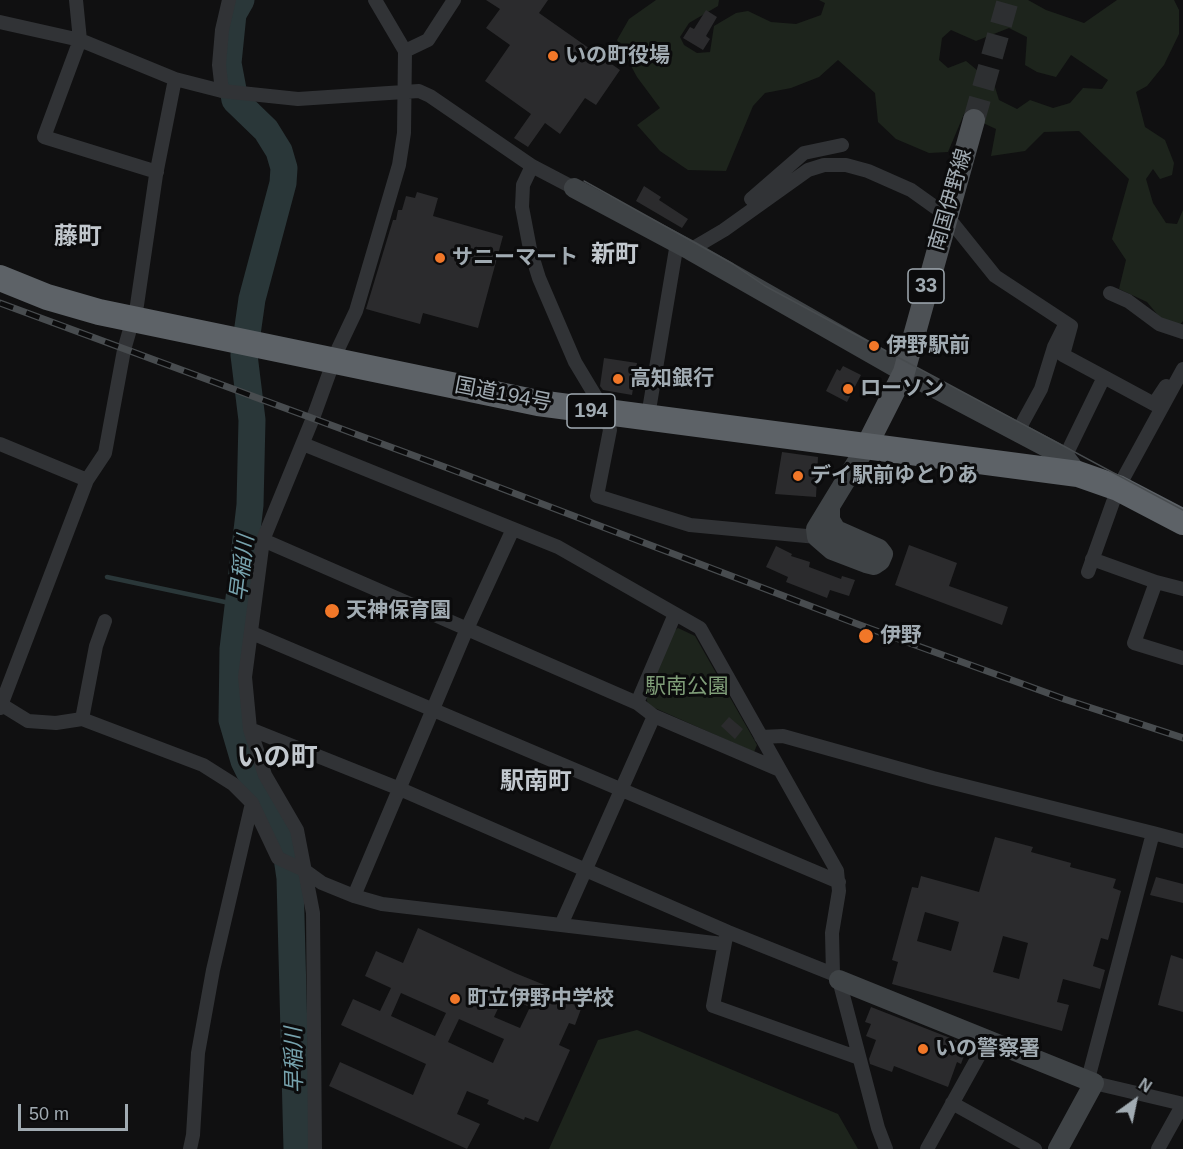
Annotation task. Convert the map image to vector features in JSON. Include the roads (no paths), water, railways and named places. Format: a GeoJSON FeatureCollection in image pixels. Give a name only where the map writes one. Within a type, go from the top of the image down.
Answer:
{"type":"FeatureCollection","features":[{"type":"Feature","properties":{"kind":"highway","name":"国道194号"},"geometry":{"type":"LineString","coordinates":[[0,278],[69,304],[538,403],[866,447],[1071,465],[1183,522]]}},
{"type":"Feature","properties":{"kind":"main road","name":"南国伊野線"},"geometry":{"type":"LineString","coordinates":[[866,447],[904,372],[974,120]]}},
{"type":"Feature","properties":{"kind":"street"},"geometry":{"type":"LineString","coordinates":[[76,0],[80,40],[44,137],[157,172]]}},
{"type":"Feature","properties":{"kind":"street"},"geometry":{"type":"LineString","coordinates":[[222,91],[219,65],[222,30],[229,0]]}},
{"type":"Feature","properties":{"kind":"street"},"geometry":{"type":"LineString","coordinates":[[315,1149],[313,913],[297,830],[265,775],[250,729],[245,677],[263,540],[303,444],[334,360],[356,311],[399,165],[404,133],[405,51],[375,0]]}},
{"type":"Feature","properties":{"kind":"street"},"geometry":{"type":"LineString","coordinates":[[405,51],[428,40],[454,0]]}},
{"type":"Feature","properties":{"kind":"street"},"geometry":{"type":"LineString","coordinates":[[0,22],[80,40],[175,79],[222,91],[298,99],[419,91],[430,96],[532,166],[683,247],[904,372],[1018,431],[1071,465],[1104,377]]}},
{"type":"Feature","properties":{"kind":"street"},"geometry":{"type":"LineString","coordinates":[[175,79],[157,172],[134,319],[124,350],[105,453],[87,480],[1,702],[28,721],[56,723],[82,719],[203,765],[233,784],[252,802],[278,858],[304,870],[322,883],[354,896],[382,904],[561,925],[725,938]]}},
{"type":"Feature","properties":{"kind":"street"},"geometry":{"type":"LineString","coordinates":[[724,230],[742,207],[804,153],[842,145]]}},
{"type":"Feature","properties":{"kind":"street"},"geometry":{"type":"LineString","coordinates":[[683,247],[724,230],[808,170],[824,165],[846,165],[868,171],[911,190],[946,215],[995,276],[1071,326],[1063,355],[1154,404],[1173,375],[1183,368]]}},
{"type":"Feature","properties":{"kind":"street"},"geometry":{"type":"LineString","coordinates":[[532,166],[523,185],[522,207],[530,249],[539,278],[575,362],[605,412],[610,430],[597,496],[690,525],[817,537],[832,550],[866,563],[874,565],[880,561],[882,554],[879,549],[836,530],[830,520],[830,507]]}},
{"type":"Feature","properties":{"kind":"street"},"geometry":{"type":"LineString","coordinates":[[648,416],[683,247]]}},
{"type":"Feature","properties":{"kind":"street"},"geometry":{"type":"LineString","coordinates":[[1110,293],[1128,302],[1159,324],[1183,332]]}},
{"type":"Feature","properties":{"kind":"street"},"geometry":{"type":"LineString","coordinates":[[1018,431],[1041,389],[1054,347],[1067,323]]}},
{"type":"Feature","properties":{"kind":"street"},"geometry":{"type":"LineString","coordinates":[[1183,368],[1118,488],[1090,565],[1183,590]]}},
{"type":"Feature","properties":{"kind":"street"},"geometry":{"type":"LineString","coordinates":[[0,444],[87,480]]}},
{"type":"Feature","properties":{"kind":"street"},"geometry":{"type":"LineString","coordinates":[[303,444],[558,547],[700,628],[837,871],[839,882],[832,933],[836,977],[878,1128],[886,1149]]}},
{"type":"Feature","properties":{"kind":"street"},"geometry":{"type":"LineString","coordinates":[[817,537],[816,529],[866,447]]}},
{"type":"Feature","properties":{"kind":"street"},"geometry":{"type":"LineString","coordinates":[[354,896],[466,631],[513,529]]}},
{"type":"Feature","properties":{"kind":"street"},"geometry":{"type":"LineString","coordinates":[[263,540],[466,631],[637,704],[654,716],[780,770]]}},
{"type":"Feature","properties":{"kind":"street"},"geometry":{"type":"LineString","coordinates":[[1156,582],[1134,643],[1183,658]]}},
{"type":"Feature","properties":{"kind":"street"},"geometry":{"type":"LineString","coordinates":[[637,704],[675,614]]}},
{"type":"Feature","properties":{"kind":"street"},"geometry":{"type":"LineString","coordinates":[[82,719],[96,646],[105,621]]}},
{"type":"Feature","properties":{"kind":"street"},"geometry":{"type":"LineString","coordinates":[[252,633],[839,882]]}},
{"type":"Feature","properties":{"kind":"street"},"geometry":{"type":"LineString","coordinates":[[561,925],[654,716]]}},
{"type":"Feature","properties":{"kind":"street"},"geometry":{"type":"LineString","coordinates":[[250,729],[400,789],[725,938],[836,977],[987,1041],[1091,1081],[1183,1104],[1158,1149]]}},
{"type":"Feature","properties":{"kind":"street"},"geometry":{"type":"LineString","coordinates":[[761,737],[783,735],[933,778],[1183,841]]}},
{"type":"Feature","properties":{"kind":"street"},"geometry":{"type":"LineString","coordinates":[[190,1149],[194,1135],[198,1053],[213,970],[252,802]]}},
{"type":"Feature","properties":{"kind":"street"},"geometry":{"type":"LineString","coordinates":[[1058,1149],[1091,1081],[1153,833]]}},
{"type":"Feature","properties":{"kind":"street"},"geometry":{"type":"LineString","coordinates":[[725,938],[712,1006],[860,1058]]}},
{"type":"Feature","properties":{"kind":"street"},"geometry":{"type":"LineString","coordinates":[[927,1149],[987,1041]]}},
{"type":"Feature","properties":{"kind":"street"},"geometry":{"type":"LineString","coordinates":[[952,1103],[1035,1149]]}},
{"type":"Feature","properties":{"kind":"waterway","name":"早稲川"},"geometry":{"type":"LineString","coordinates":[[241,0],[233,14],[228,63],[235,100],[266,130],[279,151],[284,168],[283,183],[252,299],[244,355],[252,420],[250,505],[233,649],[232,720],[244,761],[285,844],[290,878],[297,1149]]}},
{"type":"Feature","properties":{"kind":"waterway"},"geometry":{"type":"LineString","coordinates":[[107,577],[225,602]]}},
{"type":"Feature","properties":{"kind":"tunnel"},"geometry":{"type":"LineString","coordinates":[[974,120],[1008,0]]}},
{"type":"Feature","properties":{"kind":"tram line"},"geometry":{"type":"LineString","coordinates":[[584,181],[733,264],[765,286],[1183,510]]}},
{"type":"Feature","properties":{"kind":"railway"},"geometry":{"type":"LineString","coordinates":[[0,303],[461,473],[860,625],[1064,699],[1183,738]]}},
{"type":"Feature","properties":{"kind":"place","name":"いの町役場"},"geometry":{"type":"Point","coordinates":[553,56]}},
{"type":"Feature","properties":{"kind":"place","name":"サニーマート"},"geometry":{"type":"Point","coordinates":[440,258]}},
{"type":"Feature","properties":{"kind":"place","name":"伊野駅前"},"geometry":{"type":"Point","coordinates":[874,346]}},
{"type":"Feature","properties":{"kind":"place","name":"高知銀行"},"geometry":{"type":"Point","coordinates":[618,379]}},
{"type":"Feature","properties":{"kind":"place","name":"ローソン"},"geometry":{"type":"Point","coordinates":[848,389]}},
{"type":"Feature","properties":{"kind":"place","name":"デイ駅前ゆとりあ"},"geometry":{"type":"Point","coordinates":[798,476]}},
{"type":"Feature","properties":{"kind":"place","name":"天神保育園"},"geometry":{"type":"Point","coordinates":[332,611]}},
{"type":"Feature","properties":{"kind":"place","name":"伊野"},"geometry":{"type":"Point","coordinates":[866,636]}},
{"type":"Feature","properties":{"kind":"place","name":"町立伊野中学校"},"geometry":{"type":"Point","coordinates":[455,999]}},
{"type":"Feature","properties":{"kind":"place","name":"いの警察署"},"geometry":{"type":"Point","coordinates":[923,1049]}},
{"type":"Feature","properties":{"kind":"district","name":"藤町"},"geometry":{"type":"Point","coordinates":[78,237]}},
{"type":"Feature","properties":{"kind":"district","name":"新町"},"geometry":{"type":"Point","coordinates":[615,255]}},
{"type":"Feature","properties":{"kind":"district","name":"いの町"},"geometry":{"type":"Point","coordinates":[277,759]}},
{"type":"Feature","properties":{"kind":"district","name":"駅南町"},"geometry":{"type":"Point","coordinates":[536,782]}},
{"type":"Feature","properties":{"kind":"park label","name":"駅南公園"},"geometry":{"type":"Point","coordinates":[687,687]}}]}
